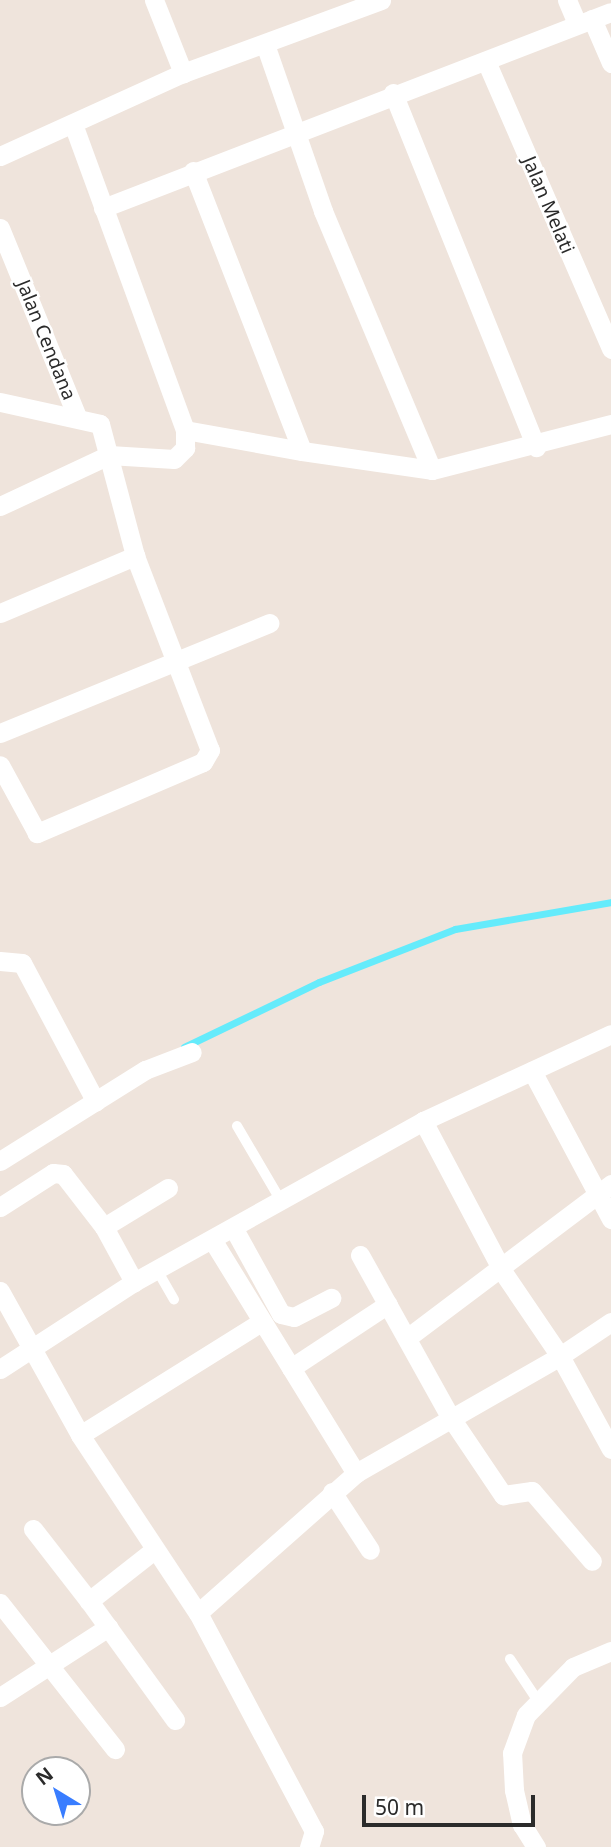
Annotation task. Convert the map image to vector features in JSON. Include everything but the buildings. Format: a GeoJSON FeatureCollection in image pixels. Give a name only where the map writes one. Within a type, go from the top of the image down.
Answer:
{"type":"FeatureCollection","features":[{"type":"Feature","properties":{"kind":"street"},"geometry":{"type":"LineString","coordinates":[[153,0],[183,73]]}},
{"type":"Feature","properties":{"kind":"street"},"geometry":{"type":"LineString","coordinates":[[0,156],[74,126],[183,73],[266,47],[381,0]]}},
{"type":"Feature","properties":{"kind":"street"},"geometry":{"type":"LineString","coordinates":[[567,0],[593,18],[611,62]]}},
{"type":"Feature","properties":{"kind":"street"},"geometry":{"type":"LineString","coordinates":[[103,208],[393,93],[486,61],[593,18]]}},
{"type":"Feature","properties":{"kind":"street"},"geometry":{"type":"LineString","coordinates":[[266,47],[294,132],[432,470]]}},
{"type":"Feature","properties":{"kind":"street","name":"Jalan Melati"},"geometry":{"type":"LineString","coordinates":[[486,61],[611,349]]}},
{"type":"Feature","properties":{"kind":"street"},"geometry":{"type":"LineString","coordinates":[[393,93],[536,447]]}},
{"type":"Feature","properties":{"kind":"street"},"geometry":{"type":"LineString","coordinates":[[0,506],[109,455],[174,459],[182,454],[185,430],[74,126]]}},
{"type":"Feature","properties":{"kind":"street"},"geometry":{"type":"LineString","coordinates":[[193,171],[302,451]]}},
{"type":"Feature","properties":{"kind":"street","name":"Jalan Cendana"},"geometry":{"type":"LineString","coordinates":[[0,228],[76,414]]}},
{"type":"Feature","properties":{"kind":"street"},"geometry":{"type":"LineString","coordinates":[[0,402],[76,414],[100,424],[135,555],[210,750],[203,761],[37,833],[0,765]]}},
{"type":"Feature","properties":{"kind":"street"},"geometry":{"type":"LineString","coordinates":[[185,430],[432,470],[536,447],[611,424]]}},
{"type":"Feature","properties":{"kind":"street"},"geometry":{"type":"LineString","coordinates":[[0,613],[135,555]]}},
{"type":"Feature","properties":{"kind":"street"},"geometry":{"type":"LineString","coordinates":[[0,733],[269,623]]}},
{"type":"Feature","properties":{"kind":"street"},"geometry":{"type":"LineString","coordinates":[[0,961],[22,963],[96,1102]]}},
{"type":"Feature","properties":{"kind":"street"},"geometry":{"type":"LineString","coordinates":[[0,1369],[135,1282],[213,1241],[424,1121],[609,1040]]}},
{"type":"Feature","properties":{"kind":"street"},"geometry":{"type":"LineString","coordinates":[[1,1157],[145,1070],[192,1052]]}},
{"type":"Feature","properties":{"kind":"street"},"geometry":{"type":"LineString","coordinates":[[532,1072],[603,1190],[611,1219]]}},
{"type":"Feature","properties":{"kind":"street"},"geometry":{"type":"LineString","coordinates":[[424,1121],[503,1272],[560,1356],[611,1449]]}},
{"type":"Feature","properties":{"kind":"street"},"geometry":{"type":"LineString","coordinates":[[0,1207],[58,1172],[104,1227],[135,1282]]}},
{"type":"Feature","properties":{"kind":"street"},"geometry":{"type":"LineString","coordinates":[[104,1227],[168,1188]]}},
{"type":"Feature","properties":{"kind":"street"},"geometry":{"type":"LineString","coordinates":[[407,1338],[503,1272],[603,1190]]}},
{"type":"Feature","properties":{"kind":"street"},"geometry":{"type":"LineString","coordinates":[[234,1229],[281,1314],[294,1317],[331,1298]]}},
{"type":"Feature","properties":{"kind":"street"},"geometry":{"type":"LineString","coordinates":[[213,1241],[356,1473]]}},
{"type":"Feature","properties":{"kind":"street"},"geometry":{"type":"LineString","coordinates":[[360,1255],[449,1415],[503,1495],[532,1491],[592,1561]]}},
{"type":"Feature","properties":{"kind":"street"},"geometry":{"type":"LineString","coordinates":[[0,1291],[80,1435],[198,1613],[314,1830],[309,1847]]}},
{"type":"Feature","properties":{"kind":"street"},"geometry":{"type":"LineString","coordinates":[[291,1368],[388,1304]]}},
{"type":"Feature","properties":{"kind":"street"},"geometry":{"type":"LineString","coordinates":[[80,1435],[261,1322]]}},
{"type":"Feature","properties":{"kind":"street"},"geometry":{"type":"LineString","coordinates":[[198,1613],[356,1473],[449,1415],[560,1356],[611,1322]]}},
{"type":"Feature","properties":{"kind":"street"},"geometry":{"type":"LineString","coordinates":[[332,1492],[370,1550]]}},
{"type":"Feature","properties":{"kind":"street"},"geometry":{"type":"LineString","coordinates":[[33,1530],[89,1601],[175,1720]]}},
{"type":"Feature","properties":{"kind":"street"},"geometry":{"type":"LineString","coordinates":[[89,1601],[154,1550]]}},
{"type":"Feature","properties":{"kind":"street"},"geometry":{"type":"LineString","coordinates":[[0,1603],[52,1664],[115,1749]]}},
{"type":"Feature","properties":{"kind":"street"},"geometry":{"type":"LineString","coordinates":[[0,1697],[108,1627]]}},
{"type":"Feature","properties":{"kind":"street"},"geometry":{"type":"LineString","coordinates":[[536,1847],[522,1825],[512,1753],[536,1698],[573,1667],[611,1651]]}},
{"type":"Feature","properties":{"kind":"lane"},"geometry":{"type":"LineString","coordinates":[[237,1126],[281,1201]]}},
{"type":"Feature","properties":{"kind":"lane"},"geometry":{"type":"LineString","coordinates":[[157,1270],[174,1300]]}},
{"type":"Feature","properties":{"kind":"lane"},"geometry":{"type":"LineString","coordinates":[[510,1659],[536,1698]]}},
{"type":"Feature","properties":{"kind":"waterway"},"geometry":{"type":"LineString","coordinates":[[184,1047],[319,982],[455,929],[611,902]]}}]}
